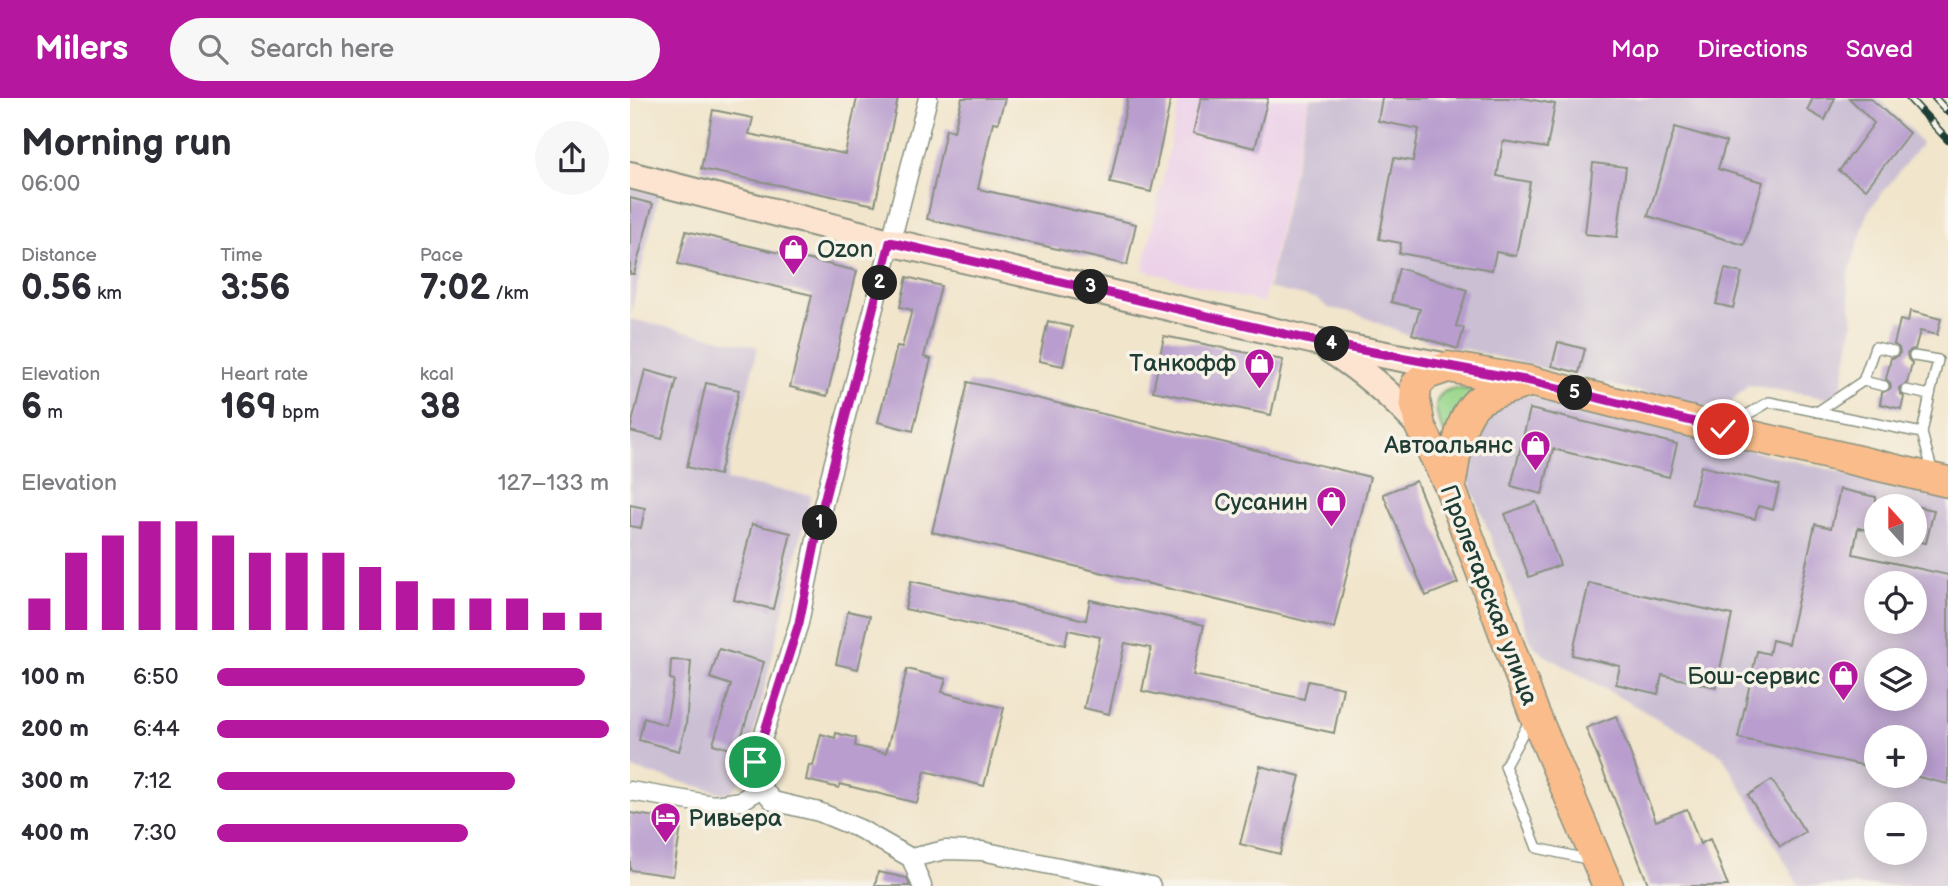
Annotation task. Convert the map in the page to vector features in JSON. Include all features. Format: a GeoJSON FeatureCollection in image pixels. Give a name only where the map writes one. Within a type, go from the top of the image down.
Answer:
{"type":"FeatureCollection","features":[{"type":"Feature","properties":{"kind":"main road"},"geometry":{"type":"LineString","coordinates":[[630,175],[890,242],[1319,342],[1530,381],[1941,480]]}},
{"type":"Feature","properties":{"kind":"main road","name":"Пролетарская улица"},"geometry":{"type":"LineString","coordinates":[[1319,342],[1363,371],[1390,394],[1420,426],[1450,487],[1534,713],[1602,874]]}},
{"type":"Feature","properties":{"kind":"main road"},"geometry":{"type":"LineString","coordinates":[[1420,426],[1415,401],[1416,385],[1427,374],[1448,367]]}},
{"type":"Feature","properties":{"kind":"main road"},"geometry":{"type":"LineString","coordinates":[[1450,487],[1460,433],[1468,415],[1480,399],[1530,381]]}},
{"type":"Feature","properties":{"kind":"street"},"geometry":{"type":"LineString","coordinates":[[922,886],[911,858],[860,829],[820,812],[773,801],[762,788],[755,762],[799,623],[823,505],[928,98]]}},
{"type":"Feature","properties":{"kind":"street"},"geometry":{"type":"LineString","coordinates":[[630,791],[714,805],[741,802],[762,788]]}},
{"type":"Feature","properties":{"kind":"street"},"geometry":{"type":"LineString","coordinates":[[911,858],[945,850],[982,851],[1151,886]]}},
{"type":"Feature","properties":{"kind":"lane"},"geometry":{"type":"LineString","coordinates":[[1818,412],[1863,380],[1875,347],[1893,351]]}},
{"type":"Feature","properties":{"kind":"lane"},"geometry":{"type":"LineString","coordinates":[[1914,356],[1938,360],[1923,433],[1941,480]]}},
{"type":"Feature","properties":{"kind":"lane"},"geometry":{"type":"LineString","coordinates":[[1863,380],[1884,386]]}},
{"type":"Feature","properties":{"kind":"lane"},"geometry":{"type":"LineString","coordinates":[[1906,390],[1930,395]]}},
{"type":"Feature","properties":{"kind":"lane"},"geometry":{"type":"LineString","coordinates":[[1723,429],[1769,402],[1923,433]]}},
{"type":"Feature","properties":{"kind":"lane"},"geometry":{"type":"LineString","coordinates":[[1534,713],[1505,766],[1537,848],[1602,874]]}},
{"type":"Feature","properties":{"kind":"shaded area"},"geometry":{"type":"Polygon","coordinates":[[[1180,98],[1309,98],[1263,303],[1143,270],[1180,98]]]}},
{"type":"Feature","properties":{"kind":"shaded area"},"geometry":{"type":"Polygon","coordinates":[[[1310,98],[1877,98],[1911,130],[1921,144],[1868,211],[1847,281],[1853,323],[1842,385],[1838,393],[1825,398],[1748,385],[1727,407],[1694,405],[1404,334],[1352,312],[1328,308],[1318,299],[1268,288],[1310,98]]]}},
{"type":"Feature","properties":{"kind":"shaded area"},"geometry":{"type":"Polygon","coordinates":[[[630,188],[659,194],[630,316],[630,188]]]}},
{"type":"Feature","properties":{"kind":"shaded area"},"geometry":{"type":"Polygon","coordinates":[[[630,319],[758,347],[726,481],[811,495],[743,777],[732,791],[723,793],[630,768],[630,319]]]}},
{"type":"Feature","properties":{"kind":"shaded area"},"geometry":{"type":"Polygon","coordinates":[[[1521,394],[1948,499],[1948,886],[1799,886],[1722,755],[1546,656],[1532,644],[1466,473],[1479,413],[1521,394]]]}},
{"type":"Feature","properties":{"kind":"green space"},"geometry":{"type":"Polygon","coordinates":[[[1456,388],[1477,391],[1447,438],[1437,416],[1437,401],[1440,395],[1456,388]]]}},
{"type":"Feature","properties":{"kind":"building"},"geometry":{"type":"Polygon","coordinates":[[[857,98],[898,98],[875,205],[701,169],[713,110],[753,118],[749,134],[845,154],[857,98]]]}},
{"type":"Feature","properties":{"kind":"building"},"geometry":{"type":"Polygon","coordinates":[[[962,98],[1005,98],[998,123],[993,122],[978,189],[1136,224],[1127,265],[927,219],[946,129],[954,131],[962,98]]]}},
{"type":"Feature","properties":{"kind":"building"},"geometry":{"type":"Polygon","coordinates":[[[1128,98],[1171,98],[1151,192],[1110,183],[1128,98]]]}},
{"type":"Feature","properties":{"kind":"building"},"geometry":{"type":"Polygon","coordinates":[[[1201,98],[1268,98],[1255,148],[1193,133],[1201,98]]]}},
{"type":"Feature","properties":{"kind":"building"},"geometry":{"type":"Polygon","coordinates":[[[1382,98],[1522,98],[1555,104],[1547,148],[1503,141],[1497,176],[1530,182],[1516,256],[1496,252],[1492,270],[1399,253],[1401,243],[1379,239],[1394,158],[1413,161],[1419,129],[1378,121],[1382,98]]]}},
{"type":"Feature","properties":{"kind":"building"},"geometry":{"type":"Polygon","coordinates":[[[1813,98],[1835,98],[1825,120],[1807,110],[1813,98]]]}},
{"type":"Feature","properties":{"kind":"building"},"geometry":{"type":"Polygon","coordinates":[[[1849,98],[1870,98],[1909,133],[1866,189],[1839,171],[1874,123],[1849,98]]]}},
{"type":"Feature","properties":{"kind":"building"},"geometry":{"type":"Polygon","coordinates":[[[1675,127],[1726,142],[1718,169],[1763,182],[1744,245],[1648,216],[1675,127]]]}},
{"type":"Feature","properties":{"kind":"building"},"geometry":{"type":"Polygon","coordinates":[[[1593,163],[1626,167],[1617,237],[1585,234],[1593,163]]]}},
{"type":"Feature","properties":{"kind":"building"},"geometry":{"type":"Polygon","coordinates":[[[630,198],[653,204],[634,274],[630,274],[630,198]]]}},
{"type":"Feature","properties":{"kind":"building"},"geometry":{"type":"Polygon","coordinates":[[[686,231],[857,271],[827,396],[790,387],[812,295],[678,264],[686,231]]]}},
{"type":"Feature","properties":{"kind":"building"},"geometry":{"type":"Polygon","coordinates":[[[1399,268],[1467,290],[1456,326],[1464,328],[1458,349],[1412,334],[1420,309],[1391,302],[1399,268]]]}},
{"type":"Feature","properties":{"kind":"building"},"geometry":{"type":"Polygon","coordinates":[[[1725,269],[1742,273],[1733,308],[1716,304],[1725,269]]]}},
{"type":"Feature","properties":{"kind":"building"},"geometry":{"type":"Polygon","coordinates":[[[907,277],[941,286],[924,357],[931,359],[913,431],[878,422],[897,346],[902,347],[912,310],[900,307],[907,277]]]}},
{"type":"Feature","properties":{"kind":"building"},"geometry":{"type":"Polygon","coordinates":[[[1910,311],[1941,319],[1937,335],[1920,331],[1915,349],[1907,354],[1912,363],[1907,383],[1899,388],[1904,397],[1901,409],[1880,404],[1882,393],[1891,388],[1886,379],[1891,358],[1900,353],[1894,344],[1900,320],[1908,322],[1910,311]]]}},
{"type":"Feature","properties":{"kind":"building"},"geometry":{"type":"Polygon","coordinates":[[[1048,321],[1072,327],[1063,366],[1039,361],[1048,321]]]}},
{"type":"Feature","properties":{"kind":"building"},"geometry":{"type":"Polygon","coordinates":[[[1164,336],[1283,360],[1271,415],[1153,391],[1164,336]]]}},
{"type":"Feature","properties":{"kind":"building"},"geometry":{"type":"Polygon","coordinates":[[[1558,342],[1585,349],[1579,373],[1552,366],[1558,342]]]}},
{"type":"Feature","properties":{"kind":"building"},"geometry":{"type":"Polygon","coordinates":[[[645,370],[677,379],[662,439],[630,431],[645,370]]]}},
{"type":"Feature","properties":{"kind":"building"},"geometry":{"type":"Polygon","coordinates":[[[968,382],[1370,477],[1334,628],[932,532],[968,382]]]}},
{"type":"Feature","properties":{"kind":"building"},"geometry":{"type":"Polygon","coordinates":[[[706,383],[739,390],[719,475],[687,467],[706,383]]]}},
{"type":"Feature","properties":{"kind":"building"},"geometry":{"type":"Polygon","coordinates":[[[1530,409],[1677,444],[1669,477],[1553,449],[1542,494],[1511,486],[1530,409]]]}},
{"type":"Feature","properties":{"kind":"building"},"geometry":{"type":"Polygon","coordinates":[[[1701,466],[1779,485],[1773,510],[1758,506],[1755,519],[1691,504],[1701,466]]]}},
{"type":"Feature","properties":{"kind":"building"},"geometry":{"type":"Polygon","coordinates":[[[1416,481],[1458,583],[1426,596],[1383,494],[1416,481]]]}},
{"type":"Feature","properties":{"kind":"building"},"geometry":{"type":"Polygon","coordinates":[[[1840,489],[1864,494],[1864,529],[1858,528],[1853,554],[1948,575],[1948,784],[1927,779],[1927,725],[1864,725],[1864,765],[1738,738],[1757,651],[1769,654],[1772,640],[1788,644],[1815,524],[1831,528],[1840,489]]]}},
{"type":"Feature","properties":{"kind":"building"},"geometry":{"type":"Polygon","coordinates":[[[1536,502],[1560,565],[1529,577],[1505,514],[1536,502]]]}},
{"type":"Feature","properties":{"kind":"building"},"geometry":{"type":"Polygon","coordinates":[[[630,505],[645,508],[641,528],[630,526],[630,505]]]}},
{"type":"Feature","properties":{"kind":"building"},"geometry":{"type":"Polygon","coordinates":[[[1927,509],[1934,510],[1927,539],[1927,509]]]}},
{"type":"Feature","properties":{"kind":"building"},"geometry":{"type":"Polygon","coordinates":[[[752,524],[791,533],[773,609],[734,600],[752,524]]]}},
{"type":"Feature","properties":{"kind":"building"},"geometry":{"type":"Polygon","coordinates":[[[911,581],[1086,620],[1090,600],[1204,625],[1193,675],[1304,699],[1308,681],[1343,688],[1334,733],[1142,691],[1151,648],[1125,643],[1109,714],[1084,708],[1100,637],[1068,630],[1065,645],[905,609],[911,581]]]}},
{"type":"Feature","properties":{"kind":"building"},"geometry":{"type":"Polygon","coordinates":[[[1589,583],[1732,615],[1716,687],[1662,675],[1658,694],[1616,684],[1620,666],[1572,655],[1589,583]]]}},
{"type":"Feature","properties":{"kind":"building"},"geometry":{"type":"Polygon","coordinates":[[[848,611],[870,616],[858,669],[836,664],[848,611]]]}},
{"type":"Feature","properties":{"kind":"building"},"geometry":{"type":"Polygon","coordinates":[[[719,649],[764,662],[737,751],[713,744],[731,685],[710,678],[719,649]]]}},
{"type":"Feature","properties":{"kind":"building"},"geometry":{"type":"Polygon","coordinates":[[[671,660],[691,661],[686,725],[679,751],[639,740],[644,718],[666,725],[674,680],[670,679],[671,660]]]}},
{"type":"Feature","properties":{"kind":"building"},"geometry":{"type":"Polygon","coordinates":[[[907,669],[946,679],[942,692],[1004,708],[984,786],[925,771],[917,803],[840,784],[839,788],[806,780],[809,765],[813,766],[821,734],[835,738],[836,733],[856,738],[855,746],[886,753],[907,669]]]}},
{"type":"Feature","properties":{"kind":"building"},"geometry":{"type":"Polygon","coordinates":[[[1616,716],[1656,821],[1687,809],[1700,844],[1710,839],[1728,886],[1649,886],[1586,728],[1616,716]]]}},
{"type":"Feature","properties":{"kind":"building"},"geometry":{"type":"Polygon","coordinates":[[[1260,766],[1300,776],[1280,854],[1240,844],[1260,766]]]}},
{"type":"Feature","properties":{"kind":"building"},"geometry":{"type":"Polygon","coordinates":[[[1772,780],[1805,832],[1780,847],[1748,795],[1772,780]]]}},
{"type":"Feature","properties":{"kind":"building"},"geometry":{"type":"Polygon","coordinates":[[[630,813],[682,821],[673,876],[630,870],[630,813]]]}},
{"type":"Feature","properties":{"kind":"building"},"geometry":{"type":"Polygon","coordinates":[[[878,872],[907,878],[910,886],[875,886],[878,872]]]}},
{"type":"Feature","properties":{"kind":"railway"},"geometry":{"type":"LineString","coordinates":[[1909,98],[1948,140]]}},
{"type":"Feature","properties":{"kind":"railway"},"geometry":{"type":"LineString","coordinates":[[1935,98],[1948,112]]}},
{"type":"Feature","properties":{"kind":"place","name":"Ozon"},"geometry":{"type":"Point","coordinates":[794,276]}},
{"type":"Feature","properties":{"kind":"place","name":"Танкофф"},"geometry":{"type":"Point","coordinates":[1259,390]}},
{"type":"Feature","properties":{"kind":"place","name":"Автоальянс"},"geometry":{"type":"Point","coordinates":[1536,472]}},
{"type":"Feature","properties":{"kind":"place","name":"Сусанин"},"geometry":{"type":"Point","coordinates":[1331,529]}},
{"type":"Feature","properties":{"kind":"place","name":"Бош-сервис"},"geometry":{"type":"Point","coordinates":[1843,703]}},
{"type":"Feature","properties":{"kind":"place","name":"Ривьера"},"geometry":{"type":"Point","coordinates":[665,845]}},
{"type":"Feature","properties":{"kind":"route"},"geometry":{"type":"LineString","coordinates":[[755,762],[799,623],[823,505],[890,242],[1319,342],[1530,381],[1723,429]]}}]}
